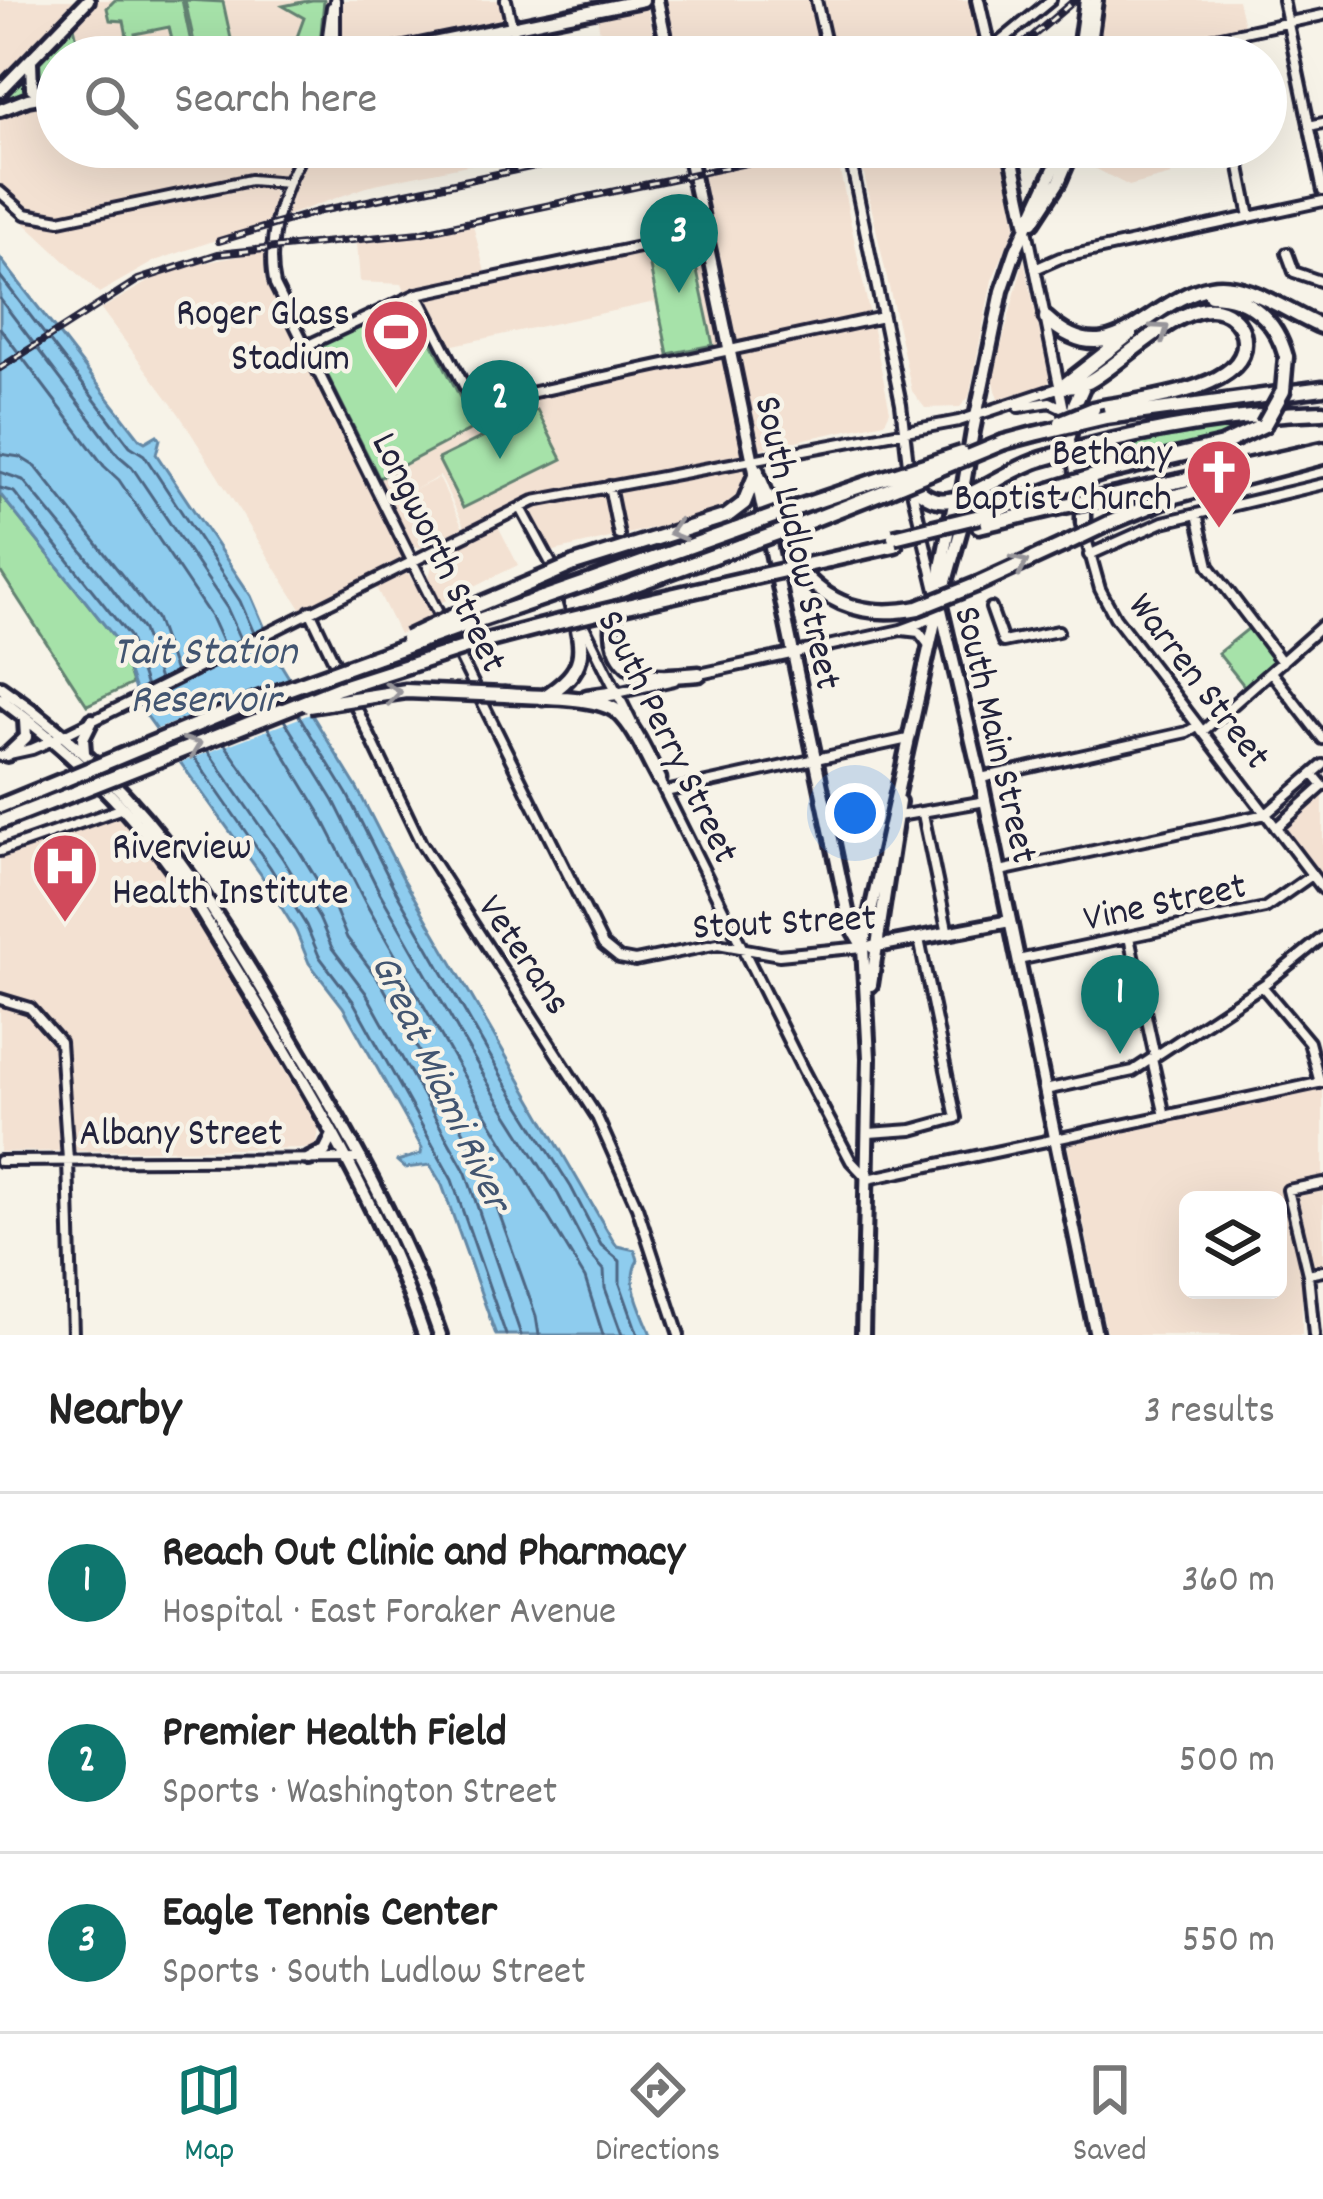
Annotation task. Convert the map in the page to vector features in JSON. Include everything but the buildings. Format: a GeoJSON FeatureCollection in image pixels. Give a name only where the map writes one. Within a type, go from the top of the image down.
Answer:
{"type":"FeatureCollection","features":[{"type":"Feature","properties":{"kind":"highway"},"geometry":{"type":"LineString","coordinates":[[1046,318],[1066,335],[1087,342],[1106,340],[1212,286],[1228,287],[1323,327]]}},
{"type":"Feature","properties":{"kind":"highway"},"geometry":{"type":"LineString","coordinates":[[979,521],[1050,490],[1222,445],[1264,425],[1283,392],[1286,357],[1275,328],[1250,304],[1229,296],[1196,294]]}},
{"type":"Feature","properties":{"kind":"highway"},"geometry":{"type":"LineString","coordinates":[[543,698],[569,681],[578,666],[582,646],[571,601],[590,600],[797,526],[882,486],[1004,442],[1224,378],[1241,359],[1245,344],[1241,329],[1231,315],[1217,308],[1192,310],[1084,384],[1061,388]]}},
{"type":"Feature","properties":{"kind":"highway"},"geometry":{"type":"LineString","coordinates":[[1061,388],[1135,328]]}},
{"type":"Feature","properties":{"kind":"highway"},"geometry":{"type":"LineString","coordinates":[[1069,436],[1084,384]]}},
{"type":"Feature","properties":{"kind":"highway"},"geometry":{"type":"LineString","coordinates":[[1100,413],[1323,388]]}},
{"type":"Feature","properties":{"kind":"highway"},"geometry":{"type":"LineString","coordinates":[[910,481],[935,500],[962,496],[1030,463],[1072,451],[1241,417],[1323,412]]}},
{"type":"Feature","properties":{"kind":"highway"},"geometry":{"type":"LineString","coordinates":[[1083,523],[1083,473],[1095,453],[1110,443]]}},
{"type":"Feature","properties":{"kind":"highway"},"geometry":{"type":"LineString","coordinates":[[2,817],[356,682],[482,642],[979,521],[1323,453]]}},
{"type":"Feature","properties":{"kind":"highway"},"geometry":{"type":"LineString","coordinates":[[804,575],[821,592],[853,608],[887,613],[917,608],[1175,496],[1323,453]]}},
{"type":"Feature","properties":{"kind":"highway"},"geometry":{"type":"LineString","coordinates":[[755,465],[795,561]]}},
{"type":"Feature","properties":{"kind":"highway"},"geometry":{"type":"LineString","coordinates":[[2,817],[66,779],[468,617],[574,564],[727,516],[744,503],[755,465]]}},
{"type":"Feature","properties":{"kind":"highway"},"geometry":{"type":"LineString","coordinates":[[468,617],[543,598],[799,507],[882,486]]}},
{"type":"Feature","properties":{"kind":"highway"},"geometry":{"type":"LineString","coordinates":[[637,584],[622,600],[613,620],[619,656],[644,674],[699,674]]}},
{"type":"Feature","properties":{"kind":"highway"},"geometry":{"type":"LineString","coordinates":[[283,711],[396,692],[594,701],[614,708],[627,723],[662,785]]}},
{"type":"Feature","properties":{"kind":"highway"},"geometry":{"type":"LineString","coordinates":[[562,699],[617,693]]}},
{"type":"Feature","properties":{"kind":"main road"},"geometry":{"type":"LineString","coordinates":[[53,36],[88,0]]}},
{"type":"Feature","properties":{"kind":"main road"},"geometry":{"type":"LineString","coordinates":[[468,36],[643,0]]}},
{"type":"Feature","properties":{"kind":"main road"},"geometry":{"type":"LineString","coordinates":[[657,0],[665,36]]}},
{"type":"Feature","properties":{"kind":"main road"},"geometry":{"type":"LineString","coordinates":[[978,0],[986,36]]}},
{"type":"Feature","properties":{"kind":"main road"},"geometry":{"type":"LineString","coordinates":[[1081,36],[1086,0]]}},
{"type":"Feature","properties":{"kind":"main road"},"geometry":{"type":"LineString","coordinates":[[1091,36],[1096,0]]}},
{"type":"Feature","properties":{"kind":"main road"},"geometry":{"type":"LineString","coordinates":[[0,91],[36,54]]}},
{"type":"Feature","properties":{"kind":"main road"},"geometry":{"type":"LineString","coordinates":[[32,58],[32,88],[36,89]]}},
{"type":"Feature","properties":{"kind":"main road"},"geometry":{"type":"LineString","coordinates":[[0,110],[36,99]]}},
{"type":"Feature","properties":{"kind":"main road","name":"South Ludlow Street"},"geometry":{"type":"LineString","coordinates":[[692,168],[850,925],[869,947]]}},
{"type":"Feature","properties":{"kind":"main road"},"geometry":{"type":"LineString","coordinates":[[1015,168],[1028,230]]}},
{"type":"Feature","properties":{"kind":"main road"},"geometry":{"type":"LineString","coordinates":[[863,1335],[869,947],[888,822],[935,616],[961,529],[962,496],[1002,290],[1054,168]]}},
{"type":"Feature","properties":{"kind":"main road"},"geometry":{"type":"LineString","coordinates":[[1028,230],[1064,168]]}},
{"type":"Feature","properties":{"kind":"main road"},"geometry":{"type":"LineString","coordinates":[[1020,193],[1042,195]]}},
{"type":"Feature","properties":{"kind":"main road","name":"South Main Street"},"geometry":{"type":"LineString","coordinates":[[939,601],[986,801],[1096,1335]]}},
{"type":"Feature","properties":{"kind":"main road"},"geometry":{"type":"LineString","coordinates":[[0,687],[128,805]]}},
{"type":"Feature","properties":{"kind":"main road"},"geometry":{"type":"LineString","coordinates":[[0,699],[85,755],[188,880],[362,1159],[406,1249],[440,1335]]}},
{"type":"Feature","properties":{"kind":"main road"},"geometry":{"type":"LineString","coordinates":[[4,755],[26,737],[24,717]]}},
{"type":"Feature","properties":{"kind":"main road"},"geometry":{"type":"LineString","coordinates":[[85,755],[83,738],[92,720]]}},
{"type":"Feature","properties":{"kind":"main road"},"geometry":{"type":"LineString","coordinates":[[869,947],[898,816],[903,769]]}},
{"type":"Feature","properties":{"kind":"main road","name":"Stout Street"},"geometry":{"type":"LineString","coordinates":[[869,947],[1010,921]]}},
{"type":"Feature","properties":{"kind":"main road"},"geometry":{"type":"LineString","coordinates":[[262,1000],[389,1243],[424,1335]]}},
{"type":"Feature","properties":{"kind":"main road"},"geometry":{"type":"LineString","coordinates":[[309,1159],[328,1148],[332,1132]]}},
{"type":"Feature","properties":{"kind":"street"},"geometry":{"type":"LineString","coordinates":[[329,36],[335,0]]}},
{"type":"Feature","properties":{"kind":"street"},"geometry":{"type":"LineString","coordinates":[[335,0],[335,36]]}},
{"type":"Feature","properties":{"kind":"street"},"geometry":{"type":"LineString","coordinates":[[506,0],[514,36]]}},
{"type":"Feature","properties":{"kind":"street"},"geometry":{"type":"LineString","coordinates":[[818,0],[824,36]]}},
{"type":"Feature","properties":{"kind":"street"},"geometry":{"type":"LineString","coordinates":[[1011,36],[1052,0]]}},
{"type":"Feature","properties":{"kind":"street"},"geometry":{"type":"LineString","coordinates":[[1283,0],[1323,191]]}},
{"type":"Feature","properties":{"kind":"street"},"geometry":{"type":"LineString","coordinates":[[1223,36],[1323,15]]}},
{"type":"Feature","properties":{"kind":"street"},"geometry":{"type":"LineString","coordinates":[[1309,126],[1323,123]]}},
{"type":"Feature","properties":{"kind":"street","name":"Longworth Street"},"geometry":{"type":"LineString","coordinates":[[296,168],[288,183],[272,267],[275,285],[603,945],[614,955],[631,960]]}},
{"type":"Feature","properties":{"kind":"street","name":"South Main Street"},"geometry":{"type":"LineString","coordinates":[[852,168],[905,430],[910,481],[939,601]]}},
{"type":"Feature","properties":{"kind":"street"},"geometry":{"type":"LineString","coordinates":[[1240,168],[1250,217]]}},
{"type":"Feature","properties":{"kind":"street"},"geometry":{"type":"LineString","coordinates":[[0,192],[25,214],[60,220],[250,180],[288,183]]}},
{"type":"Feature","properties":{"kind":"street"},"geometry":{"type":"LineString","coordinates":[[1035,269],[1060,258],[1323,201]]}},
{"type":"Feature","properties":{"kind":"street","name":"Warren Street"},"geometry":{"type":"LineString","coordinates":[[1028,230],[1089,555],[1112,614],[1323,889]]}},
{"type":"Feature","properties":{"kind":"street"},"geometry":{"type":"LineString","coordinates":[[306,346],[417,294],[706,233]]}},
{"type":"Feature","properties":{"kind":"street"},"geometry":{"type":"LineString","coordinates":[[1287,253],[1294,272],[1323,281]]}},
{"type":"Feature","properties":{"kind":"street"},"geometry":{"type":"LineString","coordinates":[[417,294],[474,405],[883,317]]}},
{"type":"Feature","properties":{"kind":"street"},"geometry":{"type":"LineString","coordinates":[[4,755],[59,738],[521,508],[609,486],[755,465],[1005,408],[1061,388]]}},
{"type":"Feature","properties":{"kind":"street"},"geometry":{"type":"LineString","coordinates":[[1005,408],[1050,402],[1065,409]]}},
{"type":"Feature","properties":{"kind":"street"},"geometry":{"type":"LineString","coordinates":[[1089,555],[1156,525],[1323,484]]}},
{"type":"Feature","properties":{"kind":"street"},"geometry":{"type":"LineString","coordinates":[[609,486],[619,535]]}},
{"type":"Feature","properties":{"kind":"street","name":"South Perry Street"},"geometry":{"type":"LineString","coordinates":[[521,508],[850,1160],[868,1179]]}},
{"type":"Feature","properties":{"kind":"street"},"geometry":{"type":"LineString","coordinates":[[1197,514],[1209,566],[1282,662]]}},
{"type":"Feature","properties":{"kind":"street"},"geometry":{"type":"LineString","coordinates":[[991,608],[1003,642],[1058,631]]}},
{"type":"Feature","properties":{"kind":"street","name":"Veterans"},"geometry":{"type":"LineString","coordinates":[[310,611],[421,843],[597,1117],[637,1208],[680,1335]]}},
{"type":"Feature","properties":{"kind":"street"},"geometry":{"type":"LineString","coordinates":[[617,693],[901,630],[935,616]]}},
{"type":"Feature","properties":{"kind":"street"},"geometry":{"type":"LineString","coordinates":[[981,778],[1200,729],[1323,625]]}},
{"type":"Feature","properties":{"kind":"street"},"geometry":{"type":"LineString","coordinates":[[901,630],[919,632],[929,646]]}},
{"type":"Feature","properties":{"kind":"street"},"geometry":{"type":"LineString","coordinates":[[1271,673],[1323,739]]}},
{"type":"Feature","properties":{"kind":"street"},"geometry":{"type":"LineString","coordinates":[[662,785],[910,739]]}},
{"type":"Feature","properties":{"kind":"street"},"geometry":{"type":"LineString","coordinates":[[1000,871],[1266,814],[1323,765]]}},
{"type":"Feature","properties":{"kind":"street"},"geometry":{"type":"LineString","coordinates":[[1276,828],[1323,787],[1312,774]]}},
{"type":"Feature","properties":{"kind":"street"},"geometry":{"type":"LineString","coordinates":[[898,816],[986,801]]}},
{"type":"Feature","properties":{"kind":"street"},"geometry":{"type":"LineString","coordinates":[[0,851],[128,805]]}},
{"type":"Feature","properties":{"kind":"street"},"geometry":{"type":"LineString","coordinates":[[922,814],[948,934]]}},
{"type":"Feature","properties":{"kind":"street","name":"Vine Street"},"geometry":{"type":"LineString","coordinates":[[1018,960],[1269,907],[1312,875]]}},
{"type":"Feature","properties":{"kind":"street"},"geometry":{"type":"LineString","coordinates":[[1045,1090],[1124,1075],[1262,986],[1323,937]]}},
{"type":"Feature","properties":{"kind":"street"},"geometry":{"type":"LineString","coordinates":[[1129,938],[1165,1116]]}},
{"type":"Feature","properties":{"kind":"street"},"geometry":{"type":"LineString","coordinates":[[869,1132],[912,1130],[956,1118],[919,940]]}},
{"type":"Feature","properties":{"kind":"street","name":"Stout Street"},"geometry":{"type":"LineString","coordinates":[[631,960],[718,944],[779,955],[869,947]]}},
{"type":"Feature","properties":{"kind":"street"},"geometry":{"type":"LineString","coordinates":[[868,1179],[1322,1083],[1309,1042],[1262,986]]}},
{"type":"Feature","properties":{"kind":"street"},"geometry":{"type":"LineString","coordinates":[[0,999],[31,1008],[60,1042],[73,1335]]}},
{"type":"Feature","properties":{"kind":"street","name":"Albany Street"},"geometry":{"type":"LineString","coordinates":[[0,1161],[362,1159]]}},
{"type":"Feature","properties":{"kind":"street"},"geometry":{"type":"LineString","coordinates":[[1314,1333],[1308,1274],[1288,1190],[1323,1184]]}},
{"type":"Feature","properties":{"kind":"street"},"geometry":{"type":"LineString","coordinates":[[1308,1274],[1323,1271]]}},
{"type":"Feature","properties":{"kind":"shaded area"},"geometry":{"type":"Polygon","coordinates":[[[0,0],[499,0],[507,36],[36,36],[36,168],[453,168],[375,184],[280,218],[288,183],[250,180],[60,220],[25,214],[0,192],[0,0]]]}},
{"type":"Feature","properties":{"kind":"shaded area"},"geometry":{"type":"Polygon","coordinates":[[[664,0],[969,0],[976,36],[672,36],[664,0]]]}},
{"type":"Feature","properties":{"kind":"shaded area"},"geometry":{"type":"Polygon","coordinates":[[[1099,0],[1238,0],[1244,25],[1192,36],[1095,36],[1099,0]]]}},
{"type":"Feature","properties":{"kind":"shaded area"},"geometry":{"type":"Polygon","coordinates":[[[647,6],[653,36],[601,36],[597,17],[647,6]]]}},
{"type":"Feature","properties":{"kind":"shaded area"},"geometry":{"type":"Polygon","coordinates":[[[739,168],[839,168],[870,316],[737,344],[702,176],[739,168]]]}},
{"type":"Feature","properties":{"kind":"shaded area"},"geometry":{"type":"Polygon","coordinates":[[[863,168],[1005,168],[1016,225],[992,280],[969,397],[960,407],[925,408],[912,391],[863,168]]]}},
{"type":"Feature","properties":{"kind":"shaded area"},"geometry":{"type":"Polygon","coordinates":[[[1095,168],[1170,168],[1171,175],[1129,186],[1095,168]]]}},
{"type":"Feature","properties":{"kind":"shaded area"},"geometry":{"type":"Polygon","coordinates":[[[251,182],[273,189],[271,221],[155,261],[99,293],[19,218],[61,224],[251,182]]]}},
{"type":"Feature","properties":{"kind":"shaded area"},"geometry":{"type":"Polygon","coordinates":[[[473,225],[488,284],[706,233],[757,471],[732,503],[686,520],[546,553],[521,508],[468,534],[440,476],[414,490],[439,478],[463,528],[420,548],[408,542],[306,346],[407,297],[402,284],[360,282],[357,243],[473,225]],[[655,302],[444,347],[474,405],[668,364],[655,302]]]}},
{"type":"Feature","properties":{"kind":"shaded area"},"geometry":{"type":"Polygon","coordinates":[[[264,251],[265,280],[405,557],[301,609],[179,414],[101,309],[183,267],[264,251]]]}},
{"type":"Feature","properties":{"kind":"shaded area"},"geometry":{"type":"Polygon","coordinates":[[[1024,259],[1050,380],[998,399],[993,377],[1024,259]]]}},
{"type":"Feature","properties":{"kind":"shaded area"},"geometry":{"type":"Polygon","coordinates":[[[872,325],[890,411],[885,422],[758,449],[737,353],[872,325]]]}},
{"type":"Feature","properties":{"kind":"shaded area"},"geometry":{"type":"Polygon","coordinates":[[[497,524],[518,565],[438,604],[429,577],[434,559],[497,524]]]}},
{"type":"Feature","properties":{"kind":"shaded area"},"geometry":{"type":"Polygon","coordinates":[[[408,573],[435,618],[399,634],[375,585],[408,573]]]}},
{"type":"Feature","properties":{"kind":"shaded area"},"geometry":{"type":"Polygon","coordinates":[[[1323,793],[1323,885],[1281,829],[1323,793]]]}},
{"type":"Feature","properties":{"kind":"shaded area"},"geometry":{"type":"Polygon","coordinates":[[[121,813],[147,842],[184,899],[319,1129],[312,1148],[0,1152],[0,856],[121,813]]]}},
{"type":"Feature","properties":{"kind":"shaded area"},"geometry":{"type":"Polygon","coordinates":[[[1323,1089],[1323,1266],[1302,1271],[1302,1335],[1107,1335],[1068,1148],[1323,1089]]]}},
{"type":"Feature","properties":{"kind":"green space"},"geometry":{"type":"Polygon","coordinates":[[[115,0],[182,0],[190,36],[171,36],[169,27],[127,36],[124,21],[110,20],[107,8],[115,0]]]}},
{"type":"Feature","properties":{"kind":"green space"},"geometry":{"type":"Polygon","coordinates":[[[185,0],[223,2],[230,36],[193,36],[185,0]]]}},
{"type":"Feature","properties":{"kind":"green space"},"geometry":{"type":"Polygon","coordinates":[[[324,0],[321,36],[297,36],[304,18],[283,6],[324,0]]]}},
{"type":"Feature","properties":{"kind":"green space"},"geometry":{"type":"Polygon","coordinates":[[[73,22],[76,36],[61,36],[73,22]]]}},
{"type":"Feature","properties":{"kind":"green space"},"geometry":{"type":"Polygon","coordinates":[[[36,66],[36,93],[0,104],[0,98],[36,66]]]}},
{"type":"Feature","properties":{"kind":"green space"},"geometry":{"type":"Polygon","coordinates":[[[691,243],[713,345],[668,354],[647,252],[691,243]]]}},
{"type":"Feature","properties":{"kind":"green space","name":"Roger Glass Stadium"},"geometry":{"type":"Polygon","coordinates":[[[409,302],[475,427],[379,478],[319,358],[324,343],[409,302]]]}},
{"type":"Feature","properties":{"kind":"green space"},"geometry":{"type":"Polygon","coordinates":[[[537,410],[562,459],[463,508],[438,459],[537,410]]]}},
{"type":"Feature","properties":{"kind":"green space"},"geometry":{"type":"Polygon","coordinates":[[[1257,422],[1220,440],[1093,471],[1107,454],[1128,445],[1257,422]]]}},
{"type":"Feature","properties":{"kind":"green space"},"geometry":{"type":"Polygon","coordinates":[[[0,494],[119,643],[132,684],[87,705],[0,571],[0,494]]]}},
{"type":"Feature","properties":{"kind":"green space"},"geometry":{"type":"Polygon","coordinates":[[[1249,628],[1277,662],[1245,687],[1218,653],[1249,628]]]}},
{"type":"Feature","properties":{"kind":"water","name":"Tait Station Reservoir"},"geometry":{"type":"Polygon","coordinates":[[[0,258],[140,439],[145,442],[157,435],[160,439],[156,454],[251,596],[280,663],[357,788],[404,880],[612,1239],[617,1246],[635,1250],[634,1287],[651,1335],[496,1335],[442,1185],[430,1165],[405,1168],[397,1161],[421,1154],[422,1148],[343,1007],[309,963],[296,931],[260,873],[141,708],[119,643],[0,494],[0,258]]]}},
{"type":"Feature","properties":{"kind":"pier"},"geometry":{"type":"Polygon","coordinates":[[[295,675],[318,711],[177,764],[152,731],[295,675]]]}},
{"type":"Feature","properties":{"kind":"railway"},"geometry":{"type":"LineString","coordinates":[[1033,36],[1075,0]]}},
{"type":"Feature","properties":{"kind":"railway"},"geometry":{"type":"LineString","coordinates":[[219,241],[320,211],[526,168]]}},
{"type":"Feature","properties":{"kind":"railway"},"geometry":{"type":"LineString","coordinates":[[0,368],[138,280],[218,254],[419,233],[723,168]]}},
{"type":"Feature","properties":{"kind":"place","name":"Eagle Tennis Center"},"geometry":{"type":"Point","coordinates":[679,293]}},
{"type":"Feature","properties":{"kind":"place","name":"Roger Glass Stadium"},"geometry":{"type":"Point","coordinates":[396,391]}},
{"type":"Feature","properties":{"kind":"place","name":"Premier Health Field"},"geometry":{"type":"Point","coordinates":[500,459]}},
{"type":"Feature","properties":{"kind":"place","name":"Bethany Baptist Church"},"geometry":{"type":"Point","coordinates":[1219,531]}},
{"type":"Feature","properties":{"kind":"place","name":"Riverview Health Institute"},"geometry":{"type":"Point","coordinates":[65,925]}},
{"type":"Feature","properties":{"kind":"place","name":"Reach Out Clinic and Pharmacy"},"geometry":{"type":"Point","coordinates":[1120,1054]}},
{"type":"Feature","properties":{"kind":"water label","name":"Great Miami River"},"geometry":{"type":"Point","coordinates":[444,1081]}}]}
